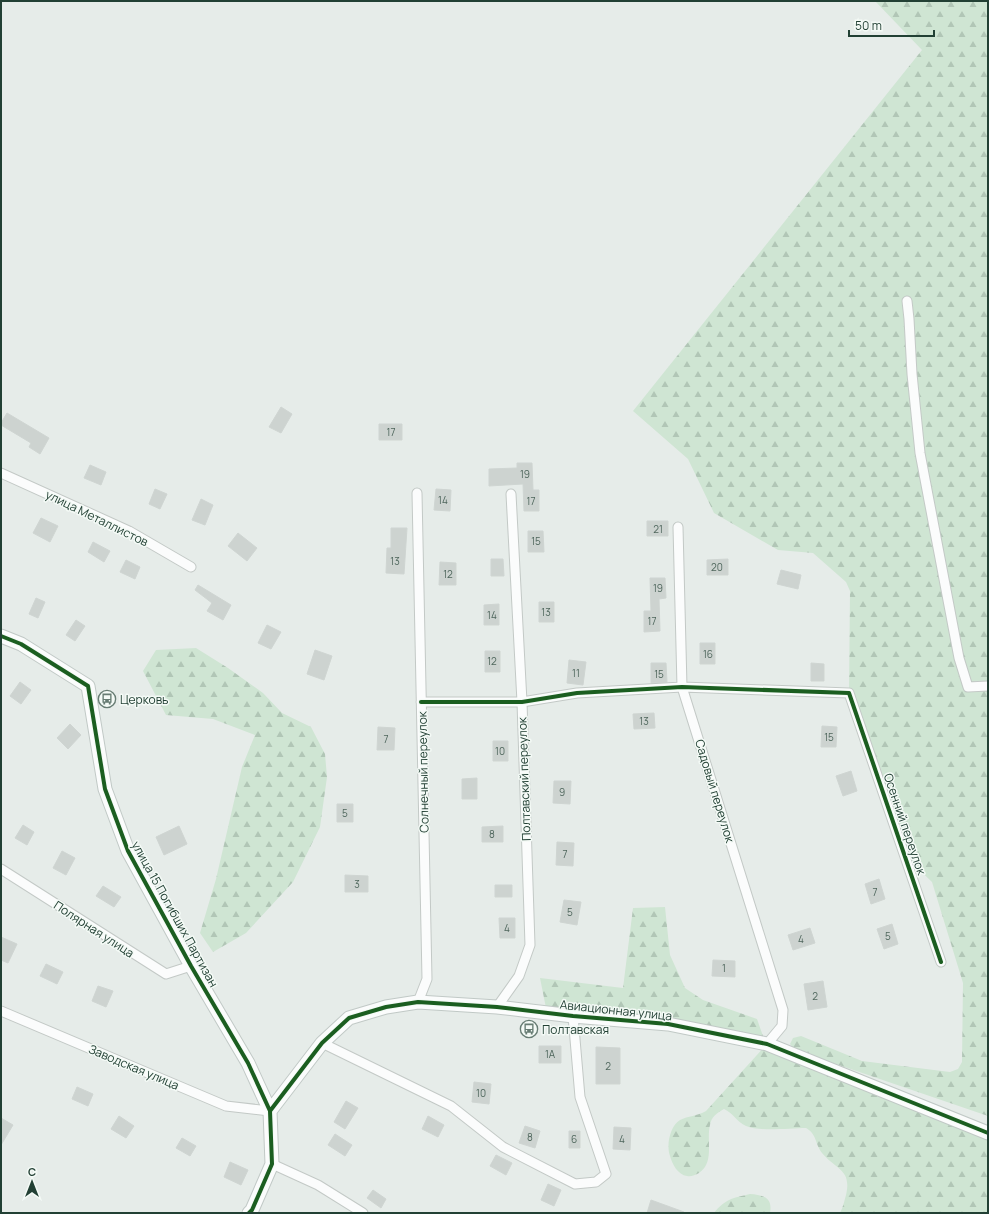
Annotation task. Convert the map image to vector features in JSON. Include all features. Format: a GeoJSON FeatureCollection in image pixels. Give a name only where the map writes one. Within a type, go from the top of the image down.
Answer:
{"type":"FeatureCollection","features":[{"type":"Feature","properties":{"kind":"street"},"geometry":{"type":"LineString","coordinates":[[907,302],[920,453],[959,658],[968,687],[988,686]]}},
{"type":"Feature","properties":{"kind":"street","name":"улица Металлистов"},"geometry":{"type":"LineString","coordinates":[[1,473],[129,531],[191,567]]}},
{"type":"Feature","properties":{"kind":"street","name":"Солнечный переулок"},"geometry":{"type":"LineString","coordinates":[[417,493],[427,979],[418,1002]]}},
{"type":"Feature","properties":{"kind":"street","name":"Полтавский переулок"},"geometry":{"type":"LineString","coordinates":[[498,1008],[519,976],[530,945],[522,702],[511,494]]}},
{"type":"Feature","properties":{"kind":"street","name":"Садовый переулок"},"geometry":{"type":"LineString","coordinates":[[678,527],[682,687],[783,1010],[782,1026],[767,1044]]}},
{"type":"Feature","properties":{"kind":"street","name":"улица 15 Погибших Партизан"},"geometry":{"type":"LineString","coordinates":[[1,636],[21,644],[88,686],[105,789],[128,851],[191,966],[248,1063],[270,1111],[272,1164],[252,1210],[249,1213]]}},
{"type":"Feature","properties":{"kind":"street"},"geometry":{"type":"LineString","coordinates":[[421,702],[522,702],[577,693],[682,687]]}},
{"type":"Feature","properties":{"kind":"street","name":"Осенний переулок"},"geometry":{"type":"LineString","coordinates":[[682,687],[849,693],[942,962]]}},
{"type":"Feature","properties":{"kind":"street","name":"Полярная улица"},"geometry":{"type":"LineString","coordinates":[[1,869],[166,974],[191,966]]}},
{"type":"Feature","properties":{"kind":"street","name":"Авиационная улица"},"geometry":{"type":"LineString","coordinates":[[270,1111],[322,1043],[349,1018],[386,1007],[418,1002],[668,1024],[767,1044],[988,1133]]}},
{"type":"Feature","properties":{"kind":"street","name":"Заводская улица"},"geometry":{"type":"LineString","coordinates":[[1,1011],[226,1106],[270,1111]]}},
{"type":"Feature","properties":{"kind":"street"},"geometry":{"type":"LineString","coordinates":[[322,1043],[451,1106],[503,1147],[575,1184],[596,1182],[606,1174],[580,1096],[573,1016]]}},
{"type":"Feature","properties":{"kind":"street"},"geometry":{"type":"LineString","coordinates":[[272,1164],[318,1185],[363,1213]]}},
{"type":"Feature","properties":{"kind":"green space"},"geometry":{"type":"Polygon","coordinates":[[[875,1],[988,1],[988,1116],[795,1050],[790,1044],[793,1038],[801,1036],[862,1061],[950,1072],[958,1069],[962,1062],[963,983],[932,882],[905,856],[849,693],[850,591],[846,582],[813,553],[778,550],[714,513],[688,459],[633,411],[922,50],[875,1]]]}},
{"type":"Feature","properties":{"kind":"green space"},"geometry":{"type":"Polygon","coordinates":[[[196,648],[228,668],[263,693],[282,713],[311,727],[325,754],[327,777],[320,827],[293,882],[246,933],[213,952],[200,933],[216,879],[242,767],[255,735],[213,719],[166,715],[143,671],[156,650],[196,648]]]}},
{"type":"Feature","properties":{"kind":"green space"},"geometry":{"type":"Polygon","coordinates":[[[665,907],[670,955],[685,988],[703,1000],[757,1019],[764,1039],[682,1020],[546,1008],[540,978],[623,988],[633,908],[665,907]]]}},
{"type":"Feature","properties":{"kind":"green space"},"geometry":{"type":"Polygon","coordinates":[[[767,1044],[988,1129],[988,1213],[840,1213],[846,1195],[847,1180],[842,1171],[822,1153],[810,1130],[806,1128],[752,1128],[737,1120],[724,1109],[715,1116],[711,1122],[709,1131],[709,1151],[707,1163],[704,1168],[699,1173],[692,1176],[681,1174],[674,1166],[669,1152],[668,1147],[671,1131],[680,1120],[706,1111],[767,1044]]]}},
{"type":"Feature","properties":{"kind":"green space"},"geometry":{"type":"Polygon","coordinates":[[[750,1194],[763,1196],[766,1198],[770,1203],[770,1213],[714,1213],[726,1202],[750,1194]]]}},
{"type":"Feature","properties":{"kind":"building"},"geometry":{"type":"Polygon","coordinates":[[[281,407],[292,414],[281,433],[269,427],[281,407]]]}},
{"type":"Feature","properties":{"kind":"building"},"geometry":{"type":"Polygon","coordinates":[[[7,413],[49,438],[40,454],[29,447],[31,443],[1,425],[7,413]]]}},
{"type":"Feature","properties":{"kind":"building"},"geometry":{"type":"Polygon","coordinates":[[[379,424],[402,424],[402,440],[379,440],[379,424]]]}},
{"type":"Feature","properties":{"kind":"building"},"geometry":{"type":"Polygon","coordinates":[[[517,463],[532,463],[533,490],[539,490],[539,511],[524,511],[523,484],[489,486],[489,469],[517,468],[517,463]]]}},
{"type":"Feature","properties":{"kind":"building"},"geometry":{"type":"Polygon","coordinates":[[[90,465],[106,472],[101,485],[84,478],[90,465]]]}},
{"type":"Feature","properties":{"kind":"building"},"geometry":{"type":"Polygon","coordinates":[[[155,489],[167,494],[160,509],[149,504],[155,489]]]}},
{"type":"Feature","properties":{"kind":"building"},"geometry":{"type":"Polygon","coordinates":[[[436,489],[451,490],[450,511],[434,510],[436,489]]]}},
{"type":"Feature","properties":{"kind":"building"},"geometry":{"type":"Polygon","coordinates":[[[201,499],[213,505],[205,525],[192,520],[201,499]]]}},
{"type":"Feature","properties":{"kind":"building"},"geometry":{"type":"Polygon","coordinates":[[[41,518],[58,526],[50,542],[33,533],[41,518]]]}},
{"type":"Feature","properties":{"kind":"building"},"geometry":{"type":"Polygon","coordinates":[[[647,521],[668,521],[668,536],[647,536],[647,521]]]}},
{"type":"Feature","properties":{"kind":"building"},"geometry":{"type":"Polygon","coordinates":[[[391,528],[407,528],[404,574],[386,573],[387,548],[391,548],[391,528]]]}},
{"type":"Feature","properties":{"kind":"building"},"geometry":{"type":"Polygon","coordinates":[[[528,531],[543,531],[544,552],[528,552],[528,531]]]}},
{"type":"Feature","properties":{"kind":"building"},"geometry":{"type":"Polygon","coordinates":[[[238,533],[257,548],[247,561],[228,546],[238,533]]]}},
{"type":"Feature","properties":{"kind":"building"},"geometry":{"type":"Polygon","coordinates":[[[93,542],[110,551],[104,562],[88,552],[93,542]]]}},
{"type":"Feature","properties":{"kind":"building"},"geometry":{"type":"Polygon","coordinates":[[[491,559],[503,559],[504,576],[491,576],[491,559]]]}},
{"type":"Feature","properties":{"kind":"building"},"geometry":{"type":"Polygon","coordinates":[[[728,559],[728,575],[707,575],[707,560],[728,559]]]}},
{"type":"Feature","properties":{"kind":"building"},"geometry":{"type":"Polygon","coordinates":[[[126,560],[140,567],[135,579],[120,572],[126,560]]]}},
{"type":"Feature","properties":{"kind":"building"},"geometry":{"type":"Polygon","coordinates":[[[440,562],[456,563],[456,585],[439,585],[440,562]]]}},
{"type":"Feature","properties":{"kind":"building"},"geometry":{"type":"Polygon","coordinates":[[[781,570],[801,575],[798,589],[777,584],[781,570]]]}},
{"type":"Feature","properties":{"kind":"building"},"geometry":{"type":"Polygon","coordinates":[[[650,578],[665,578],[666,598],[659,599],[660,631],[644,632],[644,611],[651,611],[650,578]]]}},
{"type":"Feature","properties":{"kind":"building"},"geometry":{"type":"Polygon","coordinates":[[[198,585],[231,605],[223,620],[207,611],[212,603],[195,590],[198,585]]]}},
{"type":"Feature","properties":{"kind":"building"},"geometry":{"type":"Polygon","coordinates":[[[36,598],[45,602],[38,618],[29,614],[36,598]]]}},
{"type":"Feature","properties":{"kind":"building"},"geometry":{"type":"Polygon","coordinates":[[[539,602],[554,602],[554,622],[539,622],[539,602]]]}},
{"type":"Feature","properties":{"kind":"building"},"geometry":{"type":"Polygon","coordinates":[[[499,604],[499,625],[484,625],[484,605],[499,604]]]}},
{"type":"Feature","properties":{"kind":"building"},"geometry":{"type":"Polygon","coordinates":[[[76,620],[85,626],[75,641],[66,635],[76,620]]]}},
{"type":"Feature","properties":{"kind":"building"},"geometry":{"type":"Polygon","coordinates":[[[267,625],[281,632],[271,649],[258,643],[267,625]]]}},
{"type":"Feature","properties":{"kind":"building"},"geometry":{"type":"Polygon","coordinates":[[[700,643],[715,643],[715,664],[700,664],[700,643]]]}},
{"type":"Feature","properties":{"kind":"building"},"geometry":{"type":"Polygon","coordinates":[[[315,650],[332,656],[324,680],[307,674],[315,650]]]}},
{"type":"Feature","properties":{"kind":"building"},"geometry":{"type":"Polygon","coordinates":[[[485,651],[500,651],[500,672],[485,672],[485,651]]]}},
{"type":"Feature","properties":{"kind":"building"},"geometry":{"type":"Polygon","coordinates":[[[569,660],[586,662],[583,685],[567,683],[569,660]]]}},
{"type":"Feature","properties":{"kind":"building"},"geometry":{"type":"Polygon","coordinates":[[[651,663],[666,663],[667,682],[651,683],[651,663]]]}},
{"type":"Feature","properties":{"kind":"building"},"geometry":{"type":"Polygon","coordinates":[[[811,663],[824,664],[824,681],[811,681],[811,663]]]}},
{"type":"Feature","properties":{"kind":"building"},"geometry":{"type":"Polygon","coordinates":[[[20,682],[31,690],[21,704],[10,696],[20,682]]]}},
{"type":"Feature","properties":{"kind":"building"},"geometry":{"type":"Polygon","coordinates":[[[654,713],[655,728],[634,729],[633,714],[654,713]]]}},
{"type":"Feature","properties":{"kind":"building"},"geometry":{"type":"Polygon","coordinates":[[[70,724],[81,735],[68,749],[57,738],[70,724]]]}},
{"type":"Feature","properties":{"kind":"building"},"geometry":{"type":"Polygon","coordinates":[[[822,726],[837,727],[836,747],[821,747],[822,726]]]}},
{"type":"Feature","properties":{"kind":"building"},"geometry":{"type":"Polygon","coordinates":[[[378,727],[395,728],[394,750],[377,750],[378,727]]]}},
{"type":"Feature","properties":{"kind":"building"},"geometry":{"type":"Polygon","coordinates":[[[493,741],[508,741],[508,761],[493,761],[493,741]]]}},
{"type":"Feature","properties":{"kind":"building"},"geometry":{"type":"Polygon","coordinates":[[[851,771],[857,791],[843,796],[836,776],[851,771]]]}},
{"type":"Feature","properties":{"kind":"building"},"geometry":{"type":"Polygon","coordinates":[[[477,778],[477,799],[462,799],[462,779],[477,778]]]}},
{"type":"Feature","properties":{"kind":"building"},"geometry":{"type":"Polygon","coordinates":[[[554,781],[571,781],[570,804],[553,803],[554,781]]]}},
{"type":"Feature","properties":{"kind":"building"},"geometry":{"type":"Polygon","coordinates":[[[337,804],[353,804],[353,822],[337,822],[337,804]]]}},
{"type":"Feature","properties":{"kind":"building"},"geometry":{"type":"Polygon","coordinates":[[[23,825],[34,832],[27,845],[15,838],[23,825]]]}},
{"type":"Feature","properties":{"kind":"building"},"geometry":{"type":"Polygon","coordinates":[[[179,826],[187,844],[164,855],[156,837],[179,826]]]}},
{"type":"Feature","properties":{"kind":"building"},"geometry":{"type":"Polygon","coordinates":[[[503,826],[503,842],[482,842],[482,827],[503,826]]]}},
{"type":"Feature","properties":{"kind":"building"},"geometry":{"type":"Polygon","coordinates":[[[557,842],[574,843],[573,866],[556,865],[557,842]]]}},
{"type":"Feature","properties":{"kind":"building"},"geometry":{"type":"Polygon","coordinates":[[[62,851],[75,858],[66,875],[53,868],[62,851]]]}},
{"type":"Feature","properties":{"kind":"building"},"geometry":{"type":"Polygon","coordinates":[[[345,875],[368,876],[368,892],[345,892],[345,875]]]}},
{"type":"Feature","properties":{"kind":"building"},"geometry":{"type":"Polygon","coordinates":[[[879,879],[885,899],[871,904],[865,884],[879,879]]]}},
{"type":"Feature","properties":{"kind":"building"},"geometry":{"type":"Polygon","coordinates":[[[495,885],[512,885],[512,897],[495,897],[495,885]]]}},
{"type":"Feature","properties":{"kind":"building"},"geometry":{"type":"Polygon","coordinates":[[[103,886],[121,897],[114,907],[96,896],[103,886]]]}},
{"type":"Feature","properties":{"kind":"building"},"geometry":{"type":"Polygon","coordinates":[[[564,900],[581,902],[577,925],[560,922],[564,900]]]}},
{"type":"Feature","properties":{"kind":"building"},"geometry":{"type":"Polygon","coordinates":[[[499,918],[515,918],[515,938],[500,938],[499,918]]]}},
{"type":"Feature","properties":{"kind":"building"},"geometry":{"type":"Polygon","coordinates":[[[892,924],[898,944],[884,949],[877,929],[892,924]]]}},
{"type":"Feature","properties":{"kind":"building"},"geometry":{"type":"Polygon","coordinates":[[[810,928],[815,943],[793,950],[788,935],[810,928]]]}},
{"type":"Feature","properties":{"kind":"building"},"geometry":{"type":"Polygon","coordinates":[[[1,937],[17,944],[8,963],[1,960],[1,937]]]}},
{"type":"Feature","properties":{"kind":"building"},"geometry":{"type":"Polygon","coordinates":[[[713,960],[735,961],[735,977],[712,976],[713,960]]]}},
{"type":"Feature","properties":{"kind":"building"},"geometry":{"type":"Polygon","coordinates":[[[46,964],[63,972],[57,984],[40,976],[46,964]]]}},
{"type":"Feature","properties":{"kind":"building"},"geometry":{"type":"Polygon","coordinates":[[[823,981],[827,1007],[808,1010],[804,984],[823,981]]]}},
{"type":"Feature","properties":{"kind":"building"},"geometry":{"type":"Polygon","coordinates":[[[98,986],[113,991],[106,1007],[92,1001],[98,986]]]}},
{"type":"Feature","properties":{"kind":"building"},"geometry":{"type":"Polygon","coordinates":[[[539,1046],[561,1046],[561,1063],[539,1063],[539,1046]]]}},
{"type":"Feature","properties":{"kind":"building"},"geometry":{"type":"Polygon","coordinates":[[[596,1047],[620,1048],[620,1084],[596,1084],[596,1047]]]}},
{"type":"Feature","properties":{"kind":"building"},"geometry":{"type":"Polygon","coordinates":[[[474,1082],[491,1084],[489,1104],[472,1102],[474,1082]]]}},
{"type":"Feature","properties":{"kind":"building"},"geometry":{"type":"Polygon","coordinates":[[[77,1087],[93,1094],[88,1106],[72,1099],[77,1087]]]}},
{"type":"Feature","properties":{"kind":"building"},"geometry":{"type":"Polygon","coordinates":[[[346,1101],[358,1108],[345,1129],[334,1122],[346,1101]]]}},
{"type":"Feature","properties":{"kind":"building"},"geometry":{"type":"Polygon","coordinates":[[[119,1116],[134,1126],[126,1138],[111,1129],[119,1116]]]}},
{"type":"Feature","properties":{"kind":"building"},"geometry":{"type":"Polygon","coordinates":[[[428,1116],[444,1125],[438,1137],[422,1129],[428,1116]]]}},
{"type":"Feature","properties":{"kind":"building"},"geometry":{"type":"Polygon","coordinates":[[[1,1118],[13,1125],[1,1145],[1,1118]]]}},
{"type":"Feature","properties":{"kind":"building"},"geometry":{"type":"Polygon","coordinates":[[[525,1126],[540,1131],[535,1148],[519,1143],[525,1126]]]}},
{"type":"Feature","properties":{"kind":"building"},"geometry":{"type":"Polygon","coordinates":[[[614,1127],[631,1128],[630,1150],[613,1149],[614,1127]]]}},
{"type":"Feature","properties":{"kind":"building"},"geometry":{"type":"Polygon","coordinates":[[[569,1131],[580,1131],[580,1148],[569,1148],[569,1131]]]}},
{"type":"Feature","properties":{"kind":"building"},"geometry":{"type":"Polygon","coordinates":[[[335,1134],[352,1145],[345,1156],[328,1145],[335,1134]]]}},
{"type":"Feature","properties":{"kind":"building"},"geometry":{"type":"Polygon","coordinates":[[[182,1138],[196,1146],[190,1156],[176,1148],[182,1138]]]}},
{"type":"Feature","properties":{"kind":"building"},"geometry":{"type":"Polygon","coordinates":[[[496,1155],[512,1163],[506,1175],[490,1166],[496,1155]]]}},
{"type":"Feature","properties":{"kind":"building"},"geometry":{"type":"Polygon","coordinates":[[[230,1162],[248,1170],[241,1185],[224,1177],[230,1162]]]}},
{"type":"Feature","properties":{"kind":"building"},"geometry":{"type":"Polygon","coordinates":[[[548,1184],[561,1190],[554,1206],[541,1200],[548,1184]]]}},
{"type":"Feature","properties":{"kind":"building"},"geometry":{"type":"Polygon","coordinates":[[[373,1190],[386,1199],[381,1208],[367,1198],[373,1190]]]}},
{"type":"Feature","properties":{"kind":"building"},"geometry":{"type":"Polygon","coordinates":[[[651,1200],[684,1212],[684,1213],[647,1213],[651,1200]]]}},
{"type":"Feature","properties":{"kind":"cycle path"},"geometry":{"type":"LineString","coordinates":[[1,636],[21,644],[88,686],[105,789],[128,851],[191,966],[248,1063],[270,1111],[272,1164],[252,1210],[249,1213]]}},
{"type":"Feature","properties":{"kind":"cycle path"},"geometry":{"type":"LineString","coordinates":[[421,702],[522,702],[577,693],[682,687],[849,693],[941,962]]}},
{"type":"Feature","properties":{"kind":"cycle path"},"geometry":{"type":"LineString","coordinates":[[270,1111],[322,1043],[349,1018],[386,1007],[418,1002],[497,1007],[573,1016],[668,1024],[767,1044],[988,1133]]}},
{"type":"Feature","properties":{"kind":"place","name":"Церковь"},"geometry":{"type":"Point","coordinates":[107,699]}},
{"type":"Feature","properties":{"kind":"place","name":"Полтавская"},"geometry":{"type":"Point","coordinates":[529,1029]}}]}
